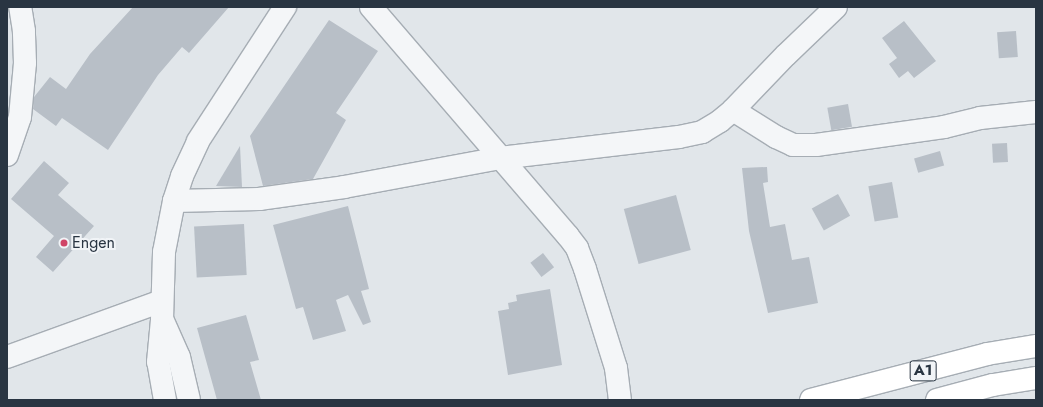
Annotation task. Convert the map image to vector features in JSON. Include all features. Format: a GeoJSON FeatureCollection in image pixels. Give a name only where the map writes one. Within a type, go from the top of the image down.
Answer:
{"type":"FeatureCollection","features":[{"type":"Feature","properties":{"kind":"highway","name":"A1"},"geometry":{"type":"LineString","coordinates":[[811,400],[987,354],[1036,346]]}},
{"type":"Feature","properties":{"kind":"highway","name":"A1"},"geometry":{"type":"LineString","coordinates":[[937,400],[993,385],[1036,378]]}},
{"type":"Feature","properties":{"kind":"street"},"geometry":{"type":"LineString","coordinates":[[7,155],[20,117],[25,63],[24,31],[20,7]]}},
{"type":"Feature","properties":{"kind":"street"},"geometry":{"type":"LineString","coordinates":[[165,400],[158,362],[164,252],[174,201],[182,176],[198,141],[284,7]]}},
{"type":"Feature","properties":{"kind":"street"},"geometry":{"type":"LineString","coordinates":[[371,7],[577,248],[616,368],[620,389],[620,400]]}},
{"type":"Feature","properties":{"kind":"street"},"geometry":{"type":"LineString","coordinates":[[174,201],[259,199],[336,188],[500,158],[680,137],[702,132],[720,121],[733,110],[786,55],[836,7]]}},
{"type":"Feature","properties":{"kind":"street"},"geometry":{"type":"LineString","coordinates":[[733,110],[782,140],[793,145],[816,145],[944,127],[980,118],[1036,112]]}},
{"type":"Feature","properties":{"kind":"street"},"geometry":{"type":"LineString","coordinates":[[7,357],[162,310]]}},
{"type":"Feature","properties":{"kind":"street"},"geometry":{"type":"LineString","coordinates":[[162,310],[179,357],[189,400]]}},
{"type":"Feature","properties":{"kind":"building"},"geometry":{"type":"Polygon","coordinates":[[[133,7],[229,7],[189,53],[182,47],[158,75],[108,150],[62,118],[56,126],[33,109],[34,97],[50,77],[66,89],[90,54],[133,7]]]}},
{"type":"Feature","properties":{"kind":"building"},"geometry":{"type":"Polygon","coordinates":[[[329,20],[378,51],[336,113],[346,120],[313,179],[263,186],[250,136],[329,20]]]}},
{"type":"Feature","properties":{"kind":"building"},"geometry":{"type":"Polygon","coordinates":[[[904,21],[936,61],[914,78],[908,71],[899,78],[889,64],[897,58],[882,38],[904,21]]]}},
{"type":"Feature","properties":{"kind":"building"},"geometry":{"type":"Polygon","coordinates":[[[1016,31],[1018,57],[999,58],[997,32],[1016,31]]]}},
{"type":"Feature","properties":{"kind":"building"},"geometry":{"type":"Polygon","coordinates":[[[848,104],[852,127],[831,130],[827,108],[848,104]]]}},
{"type":"Feature","properties":{"kind":"building"},"geometry":{"type":"Polygon","coordinates":[[[1007,143],[1008,162],[993,163],[992,144],[1007,143]]]}},
{"type":"Feature","properties":{"kind":"building"},"geometry":{"type":"Polygon","coordinates":[[[240,146],[242,187],[216,186],[240,146]]]}},
{"type":"Feature","properties":{"kind":"building"},"geometry":{"type":"Polygon","coordinates":[[[940,151],[944,165],[918,173],[914,158],[940,151]]]}},
{"type":"Feature","properties":{"kind":"building"},"geometry":{"type":"Polygon","coordinates":[[[44,161],[69,183],[58,195],[94,226],[53,272],[36,257],[54,236],[11,199],[44,161]]]}},
{"type":"Feature","properties":{"kind":"building"},"geometry":{"type":"Polygon","coordinates":[[[767,167],[768,182],[763,183],[770,227],[785,224],[792,260],[809,257],[818,303],[768,313],[749,231],[742,168],[767,167]]]}},
{"type":"Feature","properties":{"kind":"building"},"geometry":{"type":"Polygon","coordinates":[[[892,182],[898,217],[875,222],[868,186],[892,182]]]}},
{"type":"Feature","properties":{"kind":"building"},"geometry":{"type":"Polygon","coordinates":[[[838,194],[850,216],[824,230],[812,209],[838,194]]]}},
{"type":"Feature","properties":{"kind":"building"},"geometry":{"type":"Polygon","coordinates":[[[676,195],[691,250],[639,264],[624,209],[676,195]]]}},
{"type":"Feature","properties":{"kind":"building"},"geometry":{"type":"Polygon","coordinates":[[[348,206],[369,289],[361,291],[371,322],[363,325],[348,295],[336,300],[346,331],[313,340],[303,307],[296,309],[273,225],[348,206]]]}},
{"type":"Feature","properties":{"kind":"building"},"geometry":{"type":"Polygon","coordinates":[[[244,224],[247,275],[197,278],[194,227],[244,224]]]}},
{"type":"Feature","properties":{"kind":"building"},"geometry":{"type":"Polygon","coordinates":[[[543,253],[554,267],[541,277],[530,263],[543,253]]]}},
{"type":"Feature","properties":{"kind":"building"},"geometry":{"type":"Polygon","coordinates":[[[550,289],[562,365],[508,375],[498,311],[509,309],[508,303],[517,301],[516,295],[550,289]]]}},
{"type":"Feature","properties":{"kind":"building"},"geometry":{"type":"Polygon","coordinates":[[[246,315],[259,360],[250,362],[261,400],[217,400],[197,328],[246,315]]]}},
{"type":"Feature","properties":{"kind":"place","name":"Engen"},"geometry":{"type":"Point","coordinates":[64,243]}}]}
